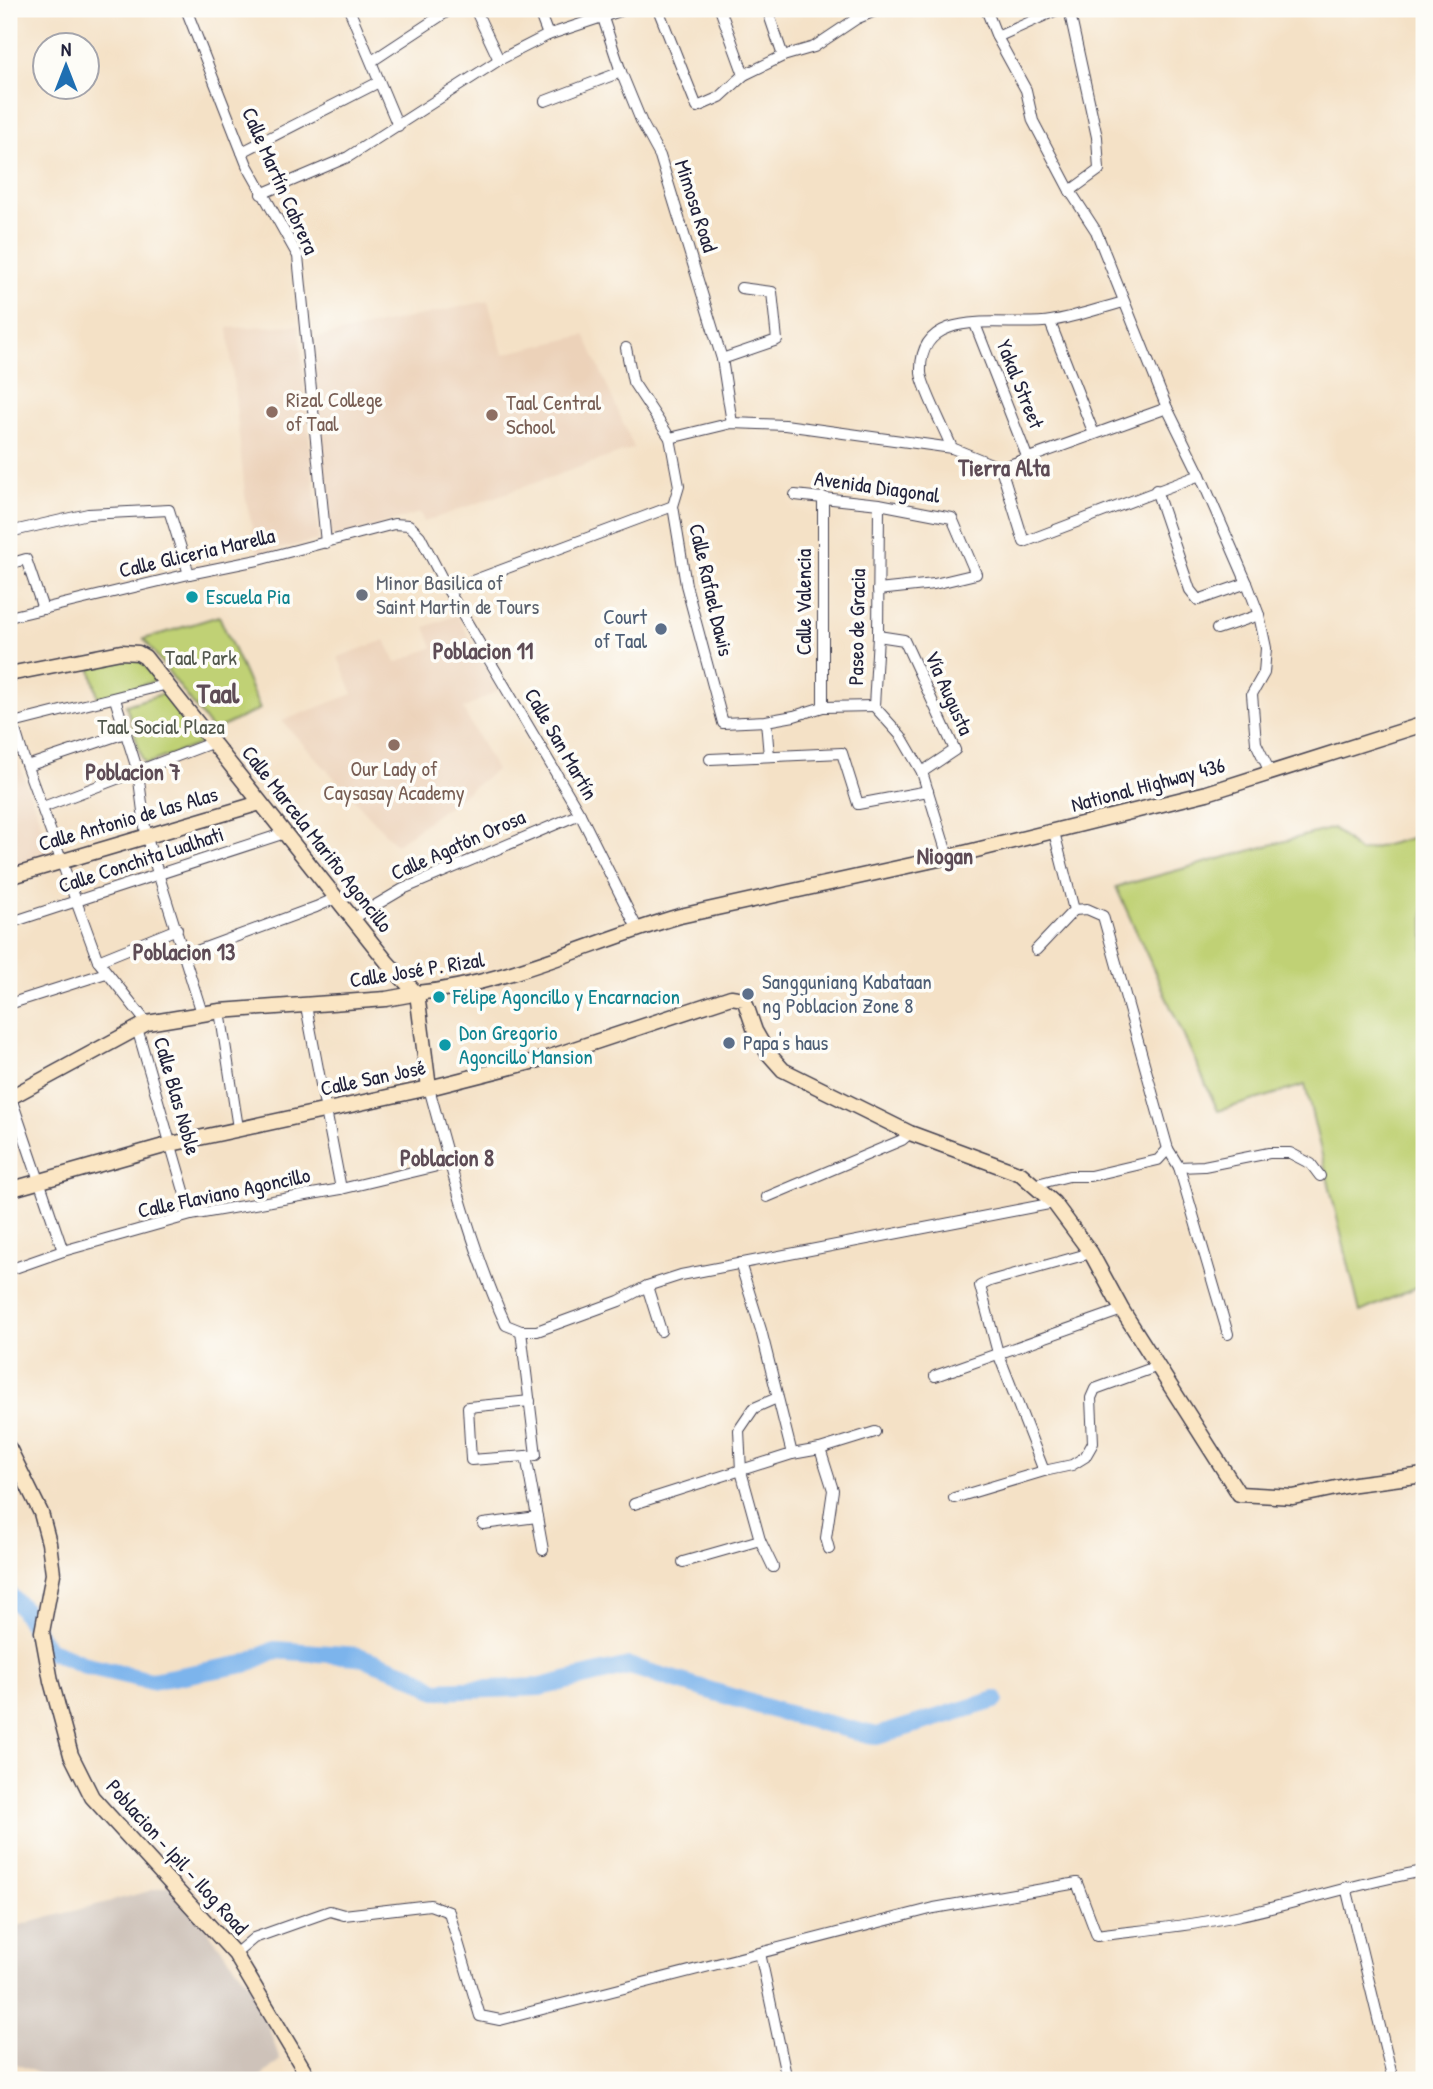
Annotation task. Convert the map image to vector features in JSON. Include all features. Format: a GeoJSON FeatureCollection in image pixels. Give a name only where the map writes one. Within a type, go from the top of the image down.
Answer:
{"type":"FeatureCollection","features":[{"type":"Feature","properties":{"kind":"street","name":"Calle Martín Cabrera"},"geometry":{"type":"LineString","coordinates":[[186,9],[261,194],[298,256],[326,543]]}},
{"type":"Feature","properties":{"kind":"street"},"geometry":{"type":"LineString","coordinates":[[349,9],[398,126]]}},
{"type":"Feature","properties":{"kind":"street"},"geometry":{"type":"LineString","coordinates":[[372,61],[450,9]]}},
{"type":"Feature","properties":{"kind":"street"},"geometry":{"type":"LineString","coordinates":[[475,9],[499,60]]}},
{"type":"Feature","properties":{"kind":"street"},"geometry":{"type":"LineString","coordinates":[[538,9],[548,35]]}},
{"type":"Feature","properties":{"kind":"street"},"geometry":{"type":"LineString","coordinates":[[261,194],[348,157],[499,60],[548,35],[601,12],[626,9]]}},
{"type":"Feature","properties":{"kind":"street"},"geometry":{"type":"LineString","coordinates":[[658,9],[697,107],[720,97],[744,75],[783,56],[814,47],[856,19],[880,9]]}},
{"type":"Feature","properties":{"kind":"street"},"geometry":{"type":"LineString","coordinates":[[720,9],[744,75]]}},
{"type":"Feature","properties":{"kind":"street"},"geometry":{"type":"LineString","coordinates":[[766,9],[783,56]]}},
{"type":"Feature","properties":{"kind":"street"},"geometry":{"type":"LineString","coordinates":[[986,9],[997,37],[1026,90],[1033,121],[1070,191],[1096,231],[1167,408],[1200,475],[1259,615],[1266,648],[1265,673],[1252,694],[1256,743],[1270,772]]}},
{"type":"Feature","properties":{"kind":"street"},"geometry":{"type":"LineString","coordinates":[[997,37],[1059,9]]}},
{"type":"Feature","properties":{"kind":"street"},"geometry":{"type":"LineString","coordinates":[[1069,9],[1097,136],[1099,170],[1070,191]]}},
{"type":"Feature","properties":{"kind":"street","name":"Mimosa Road"},"geometry":{"type":"LineString","coordinates":[[601,12],[621,72],[642,123],[660,156],[722,359],[732,423]]}},
{"type":"Feature","properties":{"kind":"street"},"geometry":{"type":"LineString","coordinates":[[545,101],[621,72]]}},
{"type":"Feature","properties":{"kind":"street"},"geometry":{"type":"LineString","coordinates":[[242,152],[379,82]]}},
{"type":"Feature","properties":{"kind":"street"},"geometry":{"type":"LineString","coordinates":[[722,359],[777,340],[772,292],[741,288]]}},
{"type":"Feature","properties":{"kind":"street"},"geometry":{"type":"LineString","coordinates":[[952,448],[921,375],[924,349],[934,335],[951,325],[1050,322],[1124,302]]}},
{"type":"Feature","properties":{"kind":"street"},"geometry":{"type":"LineString","coordinates":[[1050,322],[1094,434]]}},
{"type":"Feature","properties":{"kind":"street","name":"Yakal Street"},"geometry":{"type":"LineString","coordinates":[[975,324],[1028,459]]}},
{"type":"Feature","properties":{"kind":"street"},"geometry":{"type":"LineString","coordinates":[[626,348],[633,382],[670,438],[679,486],[673,506]]}},
{"type":"Feature","properties":{"kind":"street"},"geometry":{"type":"LineString","coordinates":[[670,438],[732,423],[786,425],[952,448],[1001,468],[1167,408]]}},
{"type":"Feature","properties":{"kind":"street"},"geometry":{"type":"LineString","coordinates":[[1001,468],[1024,542],[1200,475]]}},
{"type":"Feature","properties":{"kind":"street"},"geometry":{"type":"LineString","coordinates":[[1156,491],[1190,590],[1198,600],[1247,583]]}},
{"type":"Feature","properties":{"kind":"street","name":"Avenida Diagonal"},"geometry":{"type":"LineString","coordinates":[[796,495],[879,504],[952,518],[976,574],[934,584],[878,590]]}},
{"type":"Feature","properties":{"kind":"street","name":"Calle Valencia"},"geometry":{"type":"LineString","coordinates":[[822,707],[824,497]]}},
{"type":"Feature","properties":{"kind":"street","name":"Paseo de Gracia"},"geometry":{"type":"LineString","coordinates":[[879,504],[878,636],[874,706],[901,736],[922,772],[948,857]]}},
{"type":"Feature","properties":{"kind":"street","name":"Calle Rafael Dawis"},"geometry":{"type":"LineString","coordinates":[[448,590],[673,506],[686,585],[723,723],[766,721],[822,707],[874,706]]}},
{"type":"Feature","properties":{"kind":"street"},"geometry":{"type":"LineString","coordinates":[[9,533],[88,514],[169,510],[189,574]]}},
{"type":"Feature","properties":{"kind":"street","name":"Calle Gliceria Marella"},"geometry":{"type":"LineString","coordinates":[[9,617],[258,560],[394,524]]}},
{"type":"Feature","properties":{"kind":"street","name":"Calle San Martín"},"geometry":{"type":"LineString","coordinates":[[394,524],[408,525],[420,536],[448,590],[580,814],[637,928]]}},
{"type":"Feature","properties":{"kind":"street"},"geometry":{"type":"LineString","coordinates":[[9,564],[26,559],[43,609]]}},
{"type":"Feature","properties":{"kind":"street"},"geometry":{"type":"LineString","coordinates":[[1217,629],[1259,615]]}},
{"type":"Feature","properties":{"kind":"street","name":"Vía Augusta"},"geometry":{"type":"LineString","coordinates":[[878,636],[904,640],[955,751],[922,772]]}},
{"type":"Feature","properties":{"kind":"street","name":"Calle Marcela Mariño Agoncillo"},"geometry":{"type":"LineString","coordinates":[[9,674],[130,652],[145,657],[401,979],[415,992]]}},
{"type":"Feature","properties":{"kind":"street"},"geometry":{"type":"LineString","coordinates":[[11,724],[168,684]]}},
{"type":"Feature","properties":{"kind":"street"},"geometry":{"type":"LineString","coordinates":[[115,699],[138,772],[146,835],[186,955],[202,1013]]}},
{"type":"Feature","properties":{"kind":"street"},"geometry":{"type":"LineString","coordinates":[[9,710],[11,724],[99,961],[142,1025]]}},
{"type":"Feature","properties":{"kind":"street"},"geometry":{"type":"LineString","coordinates":[[766,721],[769,756]]}},
{"type":"Feature","properties":{"kind":"street","name":"National Highway 436"},"geometry":{"type":"LineString","coordinates":[[878,873],[1207,793],[1424,724]]}},
{"type":"Feature","properties":{"kind":"street"},"geometry":{"type":"LineString","coordinates":[[27,766],[125,733]]}},
{"type":"Feature","properties":{"kind":"street"},"geometry":{"type":"LineString","coordinates":[[43,807],[214,742]]}},
{"type":"Feature","properties":{"kind":"street"},"geometry":{"type":"LineString","coordinates":[[710,759],[842,753],[858,804],[928,790]]}},
{"type":"Feature","properties":{"kind":"street","name":"Calle Antonio de las Alas"},"geometry":{"type":"LineString","coordinates":[[9,877],[260,803]]}},
{"type":"Feature","properties":{"kind":"street","name":"Calle Agatón Orosa"},"geometry":{"type":"LineString","coordinates":[[354,918],[403,889],[580,814]]}},
{"type":"Feature","properties":{"kind":"street"},"geometry":{"type":"LineString","coordinates":[[1054,832],[1074,910]]}},
{"type":"Feature","properties":{"kind":"street","name":"Calle Conchita Lualhati"},"geometry":{"type":"LineString","coordinates":[[9,923],[285,834]]}},
{"type":"Feature","properties":{"kind":"street","name":"Calle José P. Rizal"},"geometry":{"type":"LineString","coordinates":[[9,1096],[142,1025],[202,1013],[386,999],[415,992],[457,989],[637,928],[721,906],[878,873]]}},
{"type":"Feature","properties":{"kind":"street"},"geometry":{"type":"LineString","coordinates":[[186,955],[336,898]]}},
{"type":"Feature","properties":{"kind":"street"},"geometry":{"type":"LineString","coordinates":[[1037,950],[1074,910],[1087,909],[1103,915],[1168,1149],[1179,1167],[1228,1335]]}},
{"type":"Feature","properties":{"kind":"street"},"geometry":{"type":"LineString","coordinates":[[99,961],[177,929]]}},
{"type":"Feature","properties":{"kind":"street"},"geometry":{"type":"LineString","coordinates":[[9,1004],[106,973]]}},
{"type":"Feature","properties":{"kind":"street"},"geometry":{"type":"LineString","coordinates":[[415,992],[429,1088],[450,1163],[496,1303],[506,1325],[520,1331],[537,1331],[681,1275],[1054,1203]]}},
{"type":"Feature","properties":{"kind":"street","name":"Calle San José"},"geometry":{"type":"LineString","coordinates":[[9,1190],[171,1144],[429,1088],[547,1058],[731,997],[744,999],[755,1031],[783,1070],[910,1133]]}},
{"type":"Feature","properties":{"kind":"street"},"geometry":{"type":"LineString","coordinates":[[306,1006],[341,1189]]}},
{"type":"Feature","properties":{"kind":"street"},"geometry":{"type":"LineString","coordinates":[[220,1011],[239,1128]]}},
{"type":"Feature","properties":{"kind":"street","name":"Calle Blas Noble"},"geometry":{"type":"LineString","coordinates":[[142,1025],[191,1215]]}},
{"type":"Feature","properties":{"kind":"street"},"geometry":{"type":"LineString","coordinates":[[9,1096],[63,1251]]}},
{"type":"Feature","properties":{"kind":"street"},"geometry":{"type":"LineString","coordinates":[[767,1198],[902,1140],[910,1133],[1021,1174],[1054,1203],[1091,1253],[1122,1310],[1239,1494],[1293,1497],[1355,1484],[1424,1475]]}},
{"type":"Feature","properties":{"kind":"street"},"geometry":{"type":"LineString","coordinates":[[1033,1185],[1069,1175],[1090,1176],[1158,1160],[1168,1149]]}},
{"type":"Feature","properties":{"kind":"street"},"geometry":{"type":"LineString","coordinates":[[1179,1167],[1204,1166],[1269,1153],[1290,1153],[1311,1164],[1320,1176]]}},
{"type":"Feature","properties":{"kind":"street","name":"Calle Flaviano Agoncillo"},"geometry":{"type":"LineString","coordinates":[[9,1270],[63,1251],[191,1215],[341,1189],[450,1163]]}},
{"type":"Feature","properties":{"kind":"street"},"geometry":{"type":"LineString","coordinates":[[1044,1471],[998,1353],[979,1286],[1091,1253]]}},
{"type":"Feature","properties":{"kind":"street"},"geometry":{"type":"LineString","coordinates":[[740,1263],[761,1330],[792,1454]]}},
{"type":"Feature","properties":{"kind":"street"},"geometry":{"type":"LineString","coordinates":[[647,1286],[661,1331]]}},
{"type":"Feature","properties":{"kind":"street"},"geometry":{"type":"LineString","coordinates":[[935,1377],[1122,1310]]}},
{"type":"Feature","properties":{"kind":"street"},"geometry":{"type":"LineString","coordinates":[[520,1331],[530,1401],[536,1455],[471,1460],[468,1407],[530,1401]]}},
{"type":"Feature","properties":{"kind":"street"},"geometry":{"type":"LineString","coordinates":[[954,1498],[1072,1465],[1085,1457],[1093,1443],[1091,1398],[1095,1389],[1158,1366]]}},
{"type":"Feature","properties":{"kind":"street"},"geometry":{"type":"LineString","coordinates":[[774,1567],[760,1540],[741,1472],[739,1430],[754,1408],[777,1398]]}},
{"type":"Feature","properties":{"kind":"street"},"geometry":{"type":"LineString","coordinates":[[634,1504],[792,1454],[820,1449],[875,1432]]}},
{"type":"Feature","properties":{"kind":"street","name":"Poblacion - Ipil - Ilog Road"},"geometry":{"type":"LineString","coordinates":[[9,1448],[41,1513],[49,1543],[53,1574],[43,1632],[51,1681],[71,1755],[92,1797],[235,1954],[310,2080]]}},
{"type":"Feature","properties":{"kind":"street"},"geometry":{"type":"LineString","coordinates":[[820,1449],[833,1490],[826,1538],[829,1549]]}},
{"type":"Feature","properties":{"kind":"street"},"geometry":{"type":"LineString","coordinates":[[526,1455],[543,1550]]}},
{"type":"Feature","properties":{"kind":"street"},"geometry":{"type":"LineString","coordinates":[[483,1524],[537,1517]]}},
{"type":"Feature","properties":{"kind":"street"},"geometry":{"type":"LineString","coordinates":[[682,1562],[760,1540]]}},
{"type":"Feature","properties":{"kind":"street"},"geometry":{"type":"LineString","coordinates":[[235,1954],[254,1938],[330,1911],[344,1915],[430,1905],[449,1912],[480,2016],[500,2020],[934,1908],[1077,1882],[1097,1936],[1233,1917],[1317,1897],[1346,1887],[1424,1871]]}},
{"type":"Feature","properties":{"kind":"street"},"geometry":{"type":"LineString","coordinates":[[1346,1887],[1393,2080]]}},
{"type":"Feature","properties":{"kind":"street"},"geometry":{"type":"LineString","coordinates":[[760,1953],[787,2080]]}},
{"type":"Feature","properties":{"kind":"shaded area","name":"Taal Central School"},"geometry":{"type":"Polygon","coordinates":[[[488,301],[503,354],[585,335],[634,448],[424,522],[420,513],[327,540],[319,467],[315,338],[488,301]]]}},
{"type":"Feature","properties":{"kind":"shaded area","name":"Rizal College of Taal"},"geometry":{"type":"Polygon","coordinates":[[[299,325],[319,540],[258,554],[245,495],[228,328],[299,325]]]}},
{"type":"Feature","properties":{"kind":"shaded area","name":"Our Lady of Caysasay Academy"},"geometry":{"type":"Polygon","coordinates":[[[457,615],[499,690],[463,709],[496,770],[396,845],[282,721],[353,694],[338,657],[385,640],[396,663],[433,647],[425,627],[457,615]]]}},
{"type":"Feature","properties":{"kind":"shaded area"},"geometry":{"type":"Polygon","coordinates":[[[9,736],[53,856],[9,870],[9,736]]]}},
{"type":"Feature","properties":{"kind":"shaded area"},"geometry":{"type":"Polygon","coordinates":[[[172,1885],[257,1994],[280,2060],[257,2080],[54,2080],[9,2061],[9,1928],[172,1885]]]}},
{"type":"Feature","properties":{"kind":"green space","name":"Taal Park"},"geometry":{"type":"Polygon","coordinates":[[[219,616],[260,709],[213,731],[144,639],[219,616]]]}},
{"type":"Feature","properties":{"kind":"green space"},"geometry":{"type":"Polygon","coordinates":[[[122,657],[141,660],[156,681],[98,698],[89,662],[122,657]]]}},
{"type":"Feature","properties":{"kind":"green space","name":"Taal Social Plaza"},"geometry":{"type":"Polygon","coordinates":[[[169,692],[208,741],[146,764],[142,759],[126,705],[169,692]]]}},
{"type":"Feature","properties":{"kind":"green space"},"geometry":{"type":"Polygon","coordinates":[[[1333,828],[1359,852],[1422,835],[1424,847],[1424,1284],[1360,1312],[1305,1085],[1218,1111],[1116,887],[1333,828]]]}},
{"type":"Feature","properties":{"kind":"waterway"},"geometry":{"type":"LineString","coordinates":[[9,1595],[22,1608],[47,1649],[87,1666],[151,1681],[245,1664],[275,1650],[358,1656],[413,1676],[436,1691],[540,1687],[629,1666],[784,1713],[877,1736],[995,1700]]}},
{"type":"Feature","properties":{"kind":"place","name":"Rizal College of Taal"},"geometry":{"type":"Point","coordinates":[272,412]}},
{"type":"Feature","properties":{"kind":"place","name":"Taal Central School"},"geometry":{"type":"Point","coordinates":[492,415]}},
{"type":"Feature","properties":{"kind":"place","name":"Minor Basilica of Saint Martin de Tours"},"geometry":{"type":"Point","coordinates":[362,595]}},
{"type":"Feature","properties":{"kind":"place","name":"Escuela Pia"},"geometry":{"type":"Point","coordinates":[192,597]}},
{"type":"Feature","properties":{"kind":"place","name":"Court of Taal"},"geometry":{"type":"Point","coordinates":[661,629]}},
{"type":"Feature","properties":{"kind":"place","name":"Our Lady of Caysasay Academy"},"geometry":{"type":"Point","coordinates":[394,745]}},
{"type":"Feature","properties":{"kind":"place","name":"Sangguniang Kabataan ng Poblacion Zone 8"},"geometry":{"type":"Point","coordinates":[748,994]}},
{"type":"Feature","properties":{"kind":"place","name":"Felipe Agoncillo y Encarnacion"},"geometry":{"type":"Point","coordinates":[439,997]}},
{"type":"Feature","properties":{"kind":"place","name":"Papa's haus"},"geometry":{"type":"Point","coordinates":[729,1043]}},
{"type":"Feature","properties":{"kind":"place","name":"Don Gregorio Agoncillo Mansion"},"geometry":{"type":"Point","coordinates":[445,1045]}},
{"type":"Feature","properties":{"kind":"district","name":"Tierra Alta"},"geometry":{"type":"Point","coordinates":[1004,468]}},
{"type":"Feature","properties":{"kind":"district","name":"Poblacion 11"},"geometry":{"type":"Point","coordinates":[483,651]}},
{"type":"Feature","properties":{"kind":"district","name":"Taal"},"geometry":{"type":"Point","coordinates":[218,693]}},
{"type":"Feature","properties":{"kind":"district","name":"Poblacion 7"},"geometry":{"type":"Point","coordinates":[133,772]}},
{"type":"Feature","properties":{"kind":"district","name":"Niogan"},"geometry":{"type":"Point","coordinates":[945,856]}},
{"type":"Feature","properties":{"kind":"district","name":"Poblacion 13"},"geometry":{"type":"Point","coordinates":[184,952]}},
{"type":"Feature","properties":{"kind":"district","name":"Poblacion 8"},"geometry":{"type":"Point","coordinates":[447,1158]}}]}
